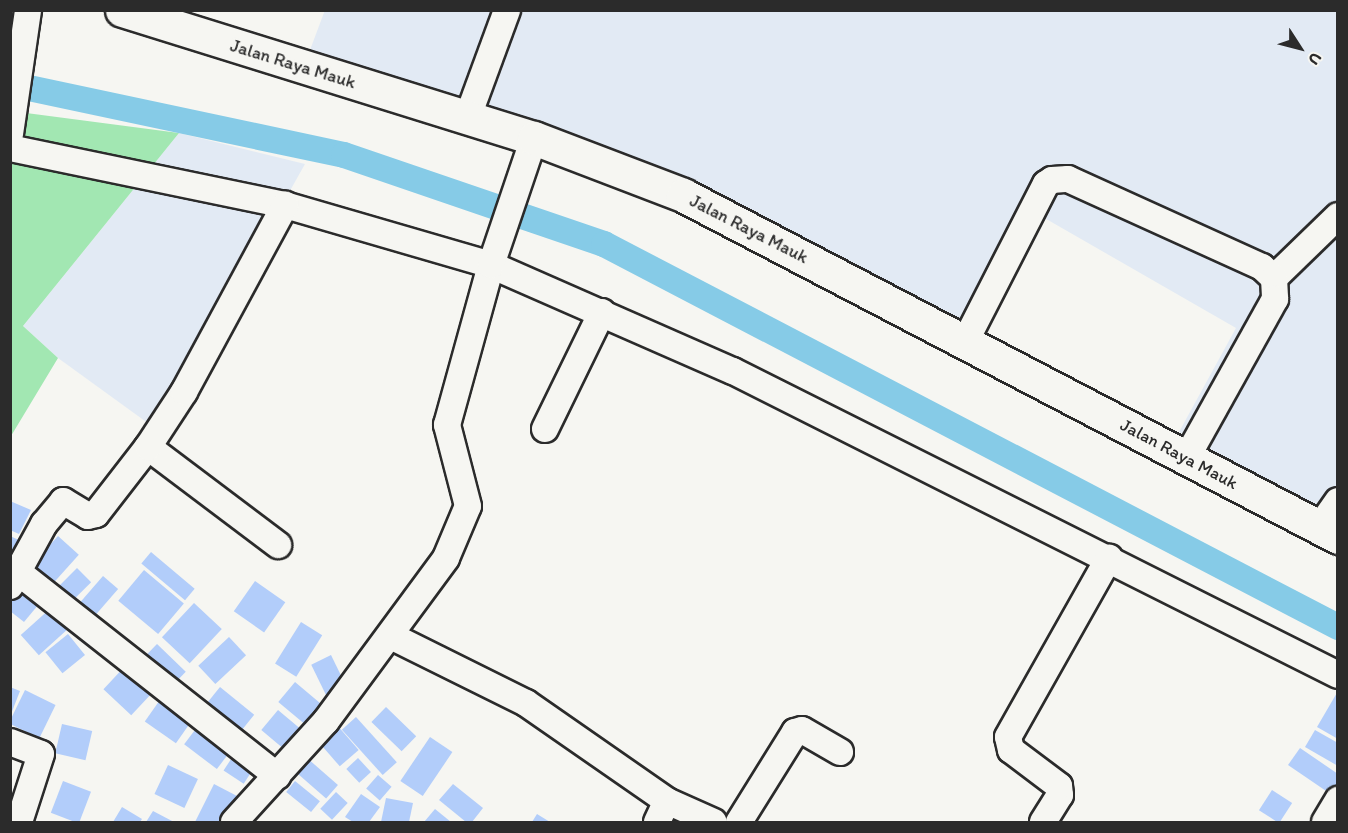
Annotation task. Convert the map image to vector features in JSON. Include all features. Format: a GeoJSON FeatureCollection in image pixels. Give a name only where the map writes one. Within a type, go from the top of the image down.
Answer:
{"type":"FeatureCollection","features":[{"type":"Feature","properties":{"kind":"main road","name":"Jalan Raya Mauk"},"geometry":{"type":"LineString","coordinates":[[123,10],[468,119],[530,147],[683,195],[964,344],[1187,457],[1328,533]]}},
{"type":"Feature","properties":{"kind":"street"},"geometry":{"type":"LineString","coordinates":[[10,134],[28,10]]}},
{"type":"Feature","properties":{"kind":"street"},"geometry":{"type":"LineString","coordinates":[[468,119],[507,10]]}},
{"type":"Feature","properties":{"kind":"street"},"geometry":{"type":"LineString","coordinates":[[234,822],[326,721],[391,636],[446,558],[468,506],[447,425],[493,259],[530,147]]}},
{"type":"Feature","properties":{"kind":"street"},"geometry":{"type":"LineString","coordinates":[[10,148],[285,205],[493,259],[602,312],[733,371],[1338,675]]}},
{"type":"Feature","properties":{"kind":"street"},"geometry":{"type":"LineString","coordinates":[[964,344],[1046,184],[1060,178],[1262,267],[1274,278],[1275,299],[1187,457]]}},
{"type":"Feature","properties":{"kind":"street"},"geometry":{"type":"LineString","coordinates":[[277,776],[14,579],[44,524],[63,501],[88,516],[96,514],[148,447],[184,392],[285,205]]}},
{"type":"Feature","properties":{"kind":"street"},"geometry":{"type":"LineString","coordinates":[[1274,278],[1332,231]]}},
{"type":"Feature","properties":{"kind":"street"},"geometry":{"type":"LineString","coordinates":[[545,429],[602,312]]}},
{"type":"Feature","properties":{"kind":"street"},"geometry":{"type":"LineString","coordinates":[[148,447],[278,545]]}},
{"type":"Feature","properties":{"kind":"street"},"geometry":{"type":"LineString","coordinates":[[1328,533],[1338,501]]}},
{"type":"Feature","properties":{"kind":"street"},"geometry":{"type":"LineString","coordinates":[[1043,822],[1060,795],[1059,786],[1011,750],[1008,736],[1108,558]]}},
{"type":"Feature","properties":{"kind":"street"},"geometry":{"type":"LineString","coordinates":[[391,636],[526,704],[662,812],[714,822]]}},
{"type":"Feature","properties":{"kind":"street"},"geometry":{"type":"LineString","coordinates":[[739,822],[795,732],[802,730],[840,752]]}},
{"type":"Feature","properties":{"kind":"street"},"geometry":{"type":"LineString","coordinates":[[10,742],[41,754],[22,819]]}},
{"type":"Feature","properties":{"kind":"street"},"geometry":{"type":"LineString","coordinates":[[1325,822],[1338,800]]}},
{"type":"Feature","properties":{"kind":"shaded area"},"geometry":{"type":"Polygon","coordinates":[[[325,10],[1337,11],[1337,501],[1327,516],[1179,432],[1236,328],[1041,216],[978,348],[702,200],[310,50],[325,10]]]}},
{"type":"Feature","properties":{"kind":"shaded area"},"geometry":{"type":"Polygon","coordinates":[[[179,133],[305,164],[156,429],[58,358],[23,326],[179,133]]]}},
{"type":"Feature","properties":{"kind":"green space"},"geometry":{"type":"Polygon","coordinates":[[[11,111],[179,133],[23,326],[58,358],[11,436],[11,111]]]}},
{"type":"Feature","properties":{"kind":"building"},"geometry":{"type":"Polygon","coordinates":[[[10,501],[31,510],[19,534],[10,530],[10,501]]]}},
{"type":"Feature","properties":{"kind":"building"},"geometry":{"type":"Polygon","coordinates":[[[10,536],[21,541],[10,562],[10,536]]]}},
{"type":"Feature","properties":{"kind":"building"},"geometry":{"type":"Polygon","coordinates":[[[58,536],[79,555],[52,584],[31,566],[58,536]]]}},
{"type":"Feature","properties":{"kind":"building"},"geometry":{"type":"Polygon","coordinates":[[[151,552],[195,589],[185,600],[141,563],[151,552]]]}},
{"type":"Feature","properties":{"kind":"building"},"geometry":{"type":"Polygon","coordinates":[[[77,568],[91,582],[73,600],[59,586],[77,568]]]}},
{"type":"Feature","properties":{"kind":"building"},"geometry":{"type":"Polygon","coordinates":[[[144,570],[184,603],[158,634],[118,601],[144,570]]]}},
{"type":"Feature","properties":{"kind":"building"},"geometry":{"type":"Polygon","coordinates":[[[103,576],[118,589],[92,619],[77,606],[103,576]]]}},
{"type":"Feature","properties":{"kind":"building"},"geometry":{"type":"Polygon","coordinates":[[[255,581],[285,602],[264,633],[234,611],[255,581]]]}},
{"type":"Feature","properties":{"kind":"building"},"geometry":{"type":"Polygon","coordinates":[[[26,583],[44,598],[24,622],[10,611],[10,601],[26,583]]]}},
{"type":"Feature","properties":{"kind":"building"},"geometry":{"type":"Polygon","coordinates":[[[194,603],[222,629],[190,663],[162,637],[194,603]]]}},
{"type":"Feature","properties":{"kind":"building"},"geometry":{"type":"Polygon","coordinates":[[[52,607],[70,627],[39,655],[21,635],[52,607]]]}},
{"type":"Feature","properties":{"kind":"building"},"geometry":{"type":"Polygon","coordinates":[[[301,622],[322,635],[296,677],[275,664],[301,622]]]}},
{"type":"Feature","properties":{"kind":"building"},"geometry":{"type":"Polygon","coordinates":[[[68,634],[85,655],[62,673],[45,652],[68,634]]]}},
{"type":"Feature","properties":{"kind":"building"},"geometry":{"type":"Polygon","coordinates":[[[229,637],[246,655],[215,684],[198,666],[229,637]]]}},
{"type":"Feature","properties":{"kind":"building"},"geometry":{"type":"Polygon","coordinates":[[[157,644],[186,672],[175,683],[147,655],[157,644]]]}},
{"type":"Feature","properties":{"kind":"building"},"geometry":{"type":"Polygon","coordinates":[[[331,655],[346,686],[326,695],[311,665],[331,655]]]}},
{"type":"Feature","properties":{"kind":"building"},"geometry":{"type":"Polygon","coordinates":[[[128,663],[156,689],[131,715],[103,689],[128,663]]]}},
{"type":"Feature","properties":{"kind":"building"},"geometry":{"type":"Polygon","coordinates":[[[295,682],[328,710],[311,730],[278,702],[295,682]]]}},
{"type":"Feature","properties":{"kind":"building"},"geometry":{"type":"Polygon","coordinates":[[[10,687],[20,691],[11,714],[10,714],[10,687]]]}},
{"type":"Feature","properties":{"kind":"building"},"geometry":{"type":"Polygon","coordinates":[[[220,687],[254,715],[238,735],[204,707],[220,687]]]}},
{"type":"Feature","properties":{"kind":"building"},"geometry":{"type":"Polygon","coordinates":[[[25,690],[56,705],[39,738],[10,724],[25,690]]]}},
{"type":"Feature","properties":{"kind":"building"},"geometry":{"type":"Polygon","coordinates":[[[1338,691],[1338,739],[1317,727],[1338,691]]]}},
{"type":"Feature","properties":{"kind":"building"},"geometry":{"type":"Polygon","coordinates":[[[162,697],[193,719],[176,743],[145,722],[162,697]]]}},
{"type":"Feature","properties":{"kind":"building"},"geometry":{"type":"Polygon","coordinates":[[[386,707],[416,736],[402,751],[371,722],[386,707]]]}},
{"type":"Feature","properties":{"kind":"building"},"geometry":{"type":"Polygon","coordinates":[[[278,710],[305,732],[288,752],[261,730],[278,710]]]}},
{"type":"Feature","properties":{"kind":"building"},"geometry":{"type":"Polygon","coordinates":[[[356,717],[397,762],[383,775],[342,730],[356,717]]]}},
{"type":"Feature","properties":{"kind":"building"},"geometry":{"type":"Polygon","coordinates":[[[201,722],[234,747],[217,769],[184,744],[201,722]]]}},
{"type":"Feature","properties":{"kind":"building"},"geometry":{"type":"Polygon","coordinates":[[[62,724],[92,731],[85,760],[55,753],[62,724]]]}},
{"type":"Feature","properties":{"kind":"building"},"geometry":{"type":"Polygon","coordinates":[[[337,725],[359,750],[340,766],[318,741],[337,725]]]}},
{"type":"Feature","properties":{"kind":"building"},"geometry":{"type":"Polygon","coordinates":[[[1315,730],[1338,743],[1338,766],[1305,747],[1315,730]]]}},
{"type":"Feature","properties":{"kind":"building"},"geometry":{"type":"Polygon","coordinates":[[[430,737],[452,752],[423,796],[400,781],[430,737]]]}},
{"type":"Feature","properties":{"kind":"building"},"geometry":{"type":"Polygon","coordinates":[[[1300,748],[1338,774],[1338,788],[1332,795],[1288,765],[1300,748]]]}},
{"type":"Feature","properties":{"kind":"building"},"geometry":{"type":"Polygon","coordinates":[[[235,753],[255,766],[244,784],[224,771],[235,753]]]}},
{"type":"Feature","properties":{"kind":"building"},"geometry":{"type":"Polygon","coordinates":[[[307,758],[338,785],[326,798],[295,772],[307,758]]]}},
{"type":"Feature","properties":{"kind":"building"},"geometry":{"type":"Polygon","coordinates":[[[358,758],[371,772],[359,783],[346,769],[358,758]]]}},
{"type":"Feature","properties":{"kind":"building"},"geometry":{"type":"Polygon","coordinates":[[[168,765],[198,779],[184,808],[154,794],[168,765]]]}},
{"type":"Feature","properties":{"kind":"building"},"geometry":{"type":"Polygon","coordinates":[[[378,775],[392,787],[380,800],[366,789],[378,775]]]}},
{"type":"Feature","properties":{"kind":"building"},"geometry":{"type":"Polygon","coordinates":[[[63,781],[91,792],[79,822],[51,813],[63,781]]]}},
{"type":"Feature","properties":{"kind":"building"},"geometry":{"type":"Polygon","coordinates":[[[295,781],[320,801],[311,812],[286,792],[295,781]]]}},
{"type":"Feature","properties":{"kind":"building"},"geometry":{"type":"Polygon","coordinates":[[[214,784],[237,796],[224,822],[195,822],[214,784]]]}},
{"type":"Feature","properties":{"kind":"building"},"geometry":{"type":"Polygon","coordinates":[[[453,784],[483,808],[472,822],[466,822],[439,800],[453,784]]]}},
{"type":"Feature","properties":{"kind":"building"},"geometry":{"type":"Polygon","coordinates":[[[1272,790],[1292,803],[1280,822],[1259,810],[1272,790]]]}},
{"type":"Feature","properties":{"kind":"building"},"geometry":{"type":"Polygon","coordinates":[[[336,792],[348,803],[332,820],[320,809],[336,792]]]}},
{"type":"Feature","properties":{"kind":"building"},"geometry":{"type":"Polygon","coordinates":[[[361,794],[380,807],[369,822],[353,822],[345,817],[361,794]]]}},
{"type":"Feature","properties":{"kind":"building"},"geometry":{"type":"Polygon","coordinates":[[[386,798],[413,803],[409,822],[381,822],[386,798]]]}},
{"type":"Feature","properties":{"kind":"building"},"geometry":{"type":"Polygon","coordinates":[[[122,807],[142,819],[140,822],[113,822],[122,807]]]}},
{"type":"Feature","properties":{"kind":"building"},"geometry":{"type":"Polygon","coordinates":[[[435,809],[451,822],[424,822],[435,809]]]}},
{"type":"Feature","properties":{"kind":"building"},"geometry":{"type":"Polygon","coordinates":[[[153,811],[174,822],[146,822],[153,811]]]}},
{"type":"Feature","properties":{"kind":"building"},"geometry":{"type":"Polygon","coordinates":[[[537,814],[550,822],[532,822],[537,814]]]}},
{"type":"Feature","properties":{"kind":"waterway"},"geometry":{"type":"LineString","coordinates":[[10,84],[344,155],[604,244],[1338,627]]}}]}
